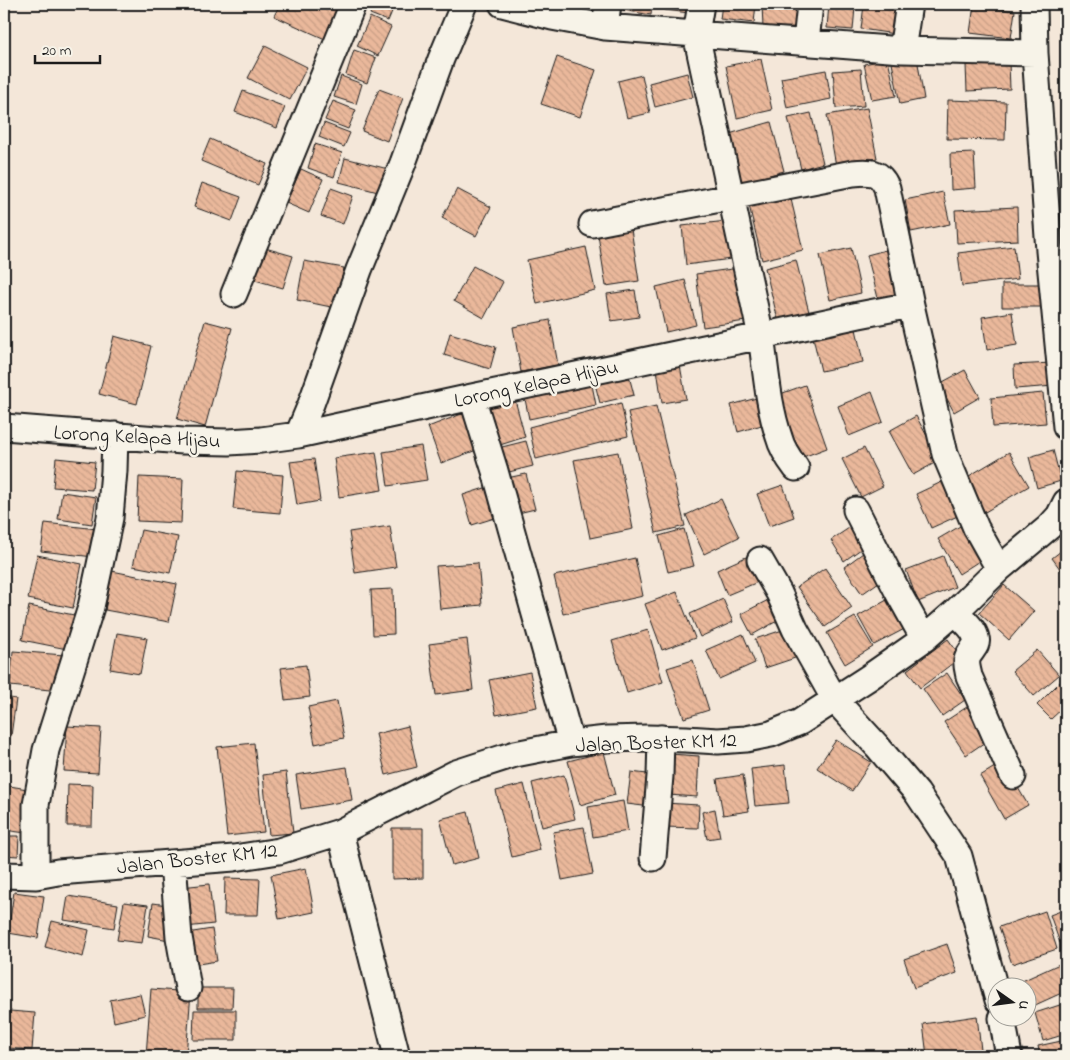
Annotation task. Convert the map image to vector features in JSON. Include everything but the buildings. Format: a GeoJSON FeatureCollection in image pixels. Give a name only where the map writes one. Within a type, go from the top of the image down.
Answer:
{"type":"FeatureCollection","features":[{"type":"Feature","properties":{"kind":"street"},"geometry":{"type":"LineString","coordinates":[[234,294],[353,4]]}},
{"type":"Feature","properties":{"kind":"street"},"geometry":{"type":"LineString","coordinates":[[298,434],[311,404],[359,270],[403,163],[441,59],[464,4]]}},
{"type":"Feature","properties":{"kind":"street"},"geometry":{"type":"LineString","coordinates":[[504,4],[552,17],[607,15],[696,34],[902,50],[1035,53]]}},
{"type":"Feature","properties":{"kind":"street"},"geometry":{"type":"LineString","coordinates":[[700,4],[696,34],[761,336],[771,408],[779,438],[788,457],[796,468]]}},
{"type":"Feature","properties":{"kind":"street"},"geometry":{"type":"LineString","coordinates":[[806,42],[810,4]]}},
{"type":"Feature","properties":{"kind":"street"},"geometry":{"type":"LineString","coordinates":[[902,50],[909,4]]}},
{"type":"Feature","properties":{"kind":"street"},"geometry":{"type":"LineString","coordinates":[[1034,4],[1035,53],[1056,185],[1049,251],[1066,427]]}},
{"type":"Feature","properties":{"kind":"street"},"geometry":{"type":"LineString","coordinates":[[592,224],[853,173],[871,172],[885,181],[911,305],[946,454],[976,528],[1000,569]]}},
{"type":"Feature","properties":{"kind":"street","name":"Lorong Kelapa Hijau"},"geometry":{"type":"LineString","coordinates":[[4,427],[183,441],[229,442],[262,440],[911,305]]}},
{"type":"Feature","properties":{"kind":"street"},"geometry":{"type":"LineString","coordinates":[[472,397],[495,471],[571,743]]}},
{"type":"Feature","properties":{"kind":"street"},"geometry":{"type":"LineString","coordinates":[[36,876],[36,805],[46,750],[91,607],[110,518],[115,436]]}},
{"type":"Feature","properties":{"kind":"street","name":"Jalan Boster KM 12"},"geometry":{"type":"LineString","coordinates":[[4,875],[36,876],[58,872],[234,858],[279,851],[340,832],[456,773],[516,754],[571,743],[607,738],[718,741],[746,739],[771,734],[800,722],[924,639],[1049,527],[1059,516],[1066,502]]}},
{"type":"Feature","properties":{"kind":"street"},"geometry":{"type":"LineString","coordinates":[[856,510],[924,639]]}},
{"type":"Feature","properties":{"kind":"street"},"geometry":{"type":"LineString","coordinates":[[760,560],[835,700],[917,793],[959,856],[992,978]]}},
{"type":"Feature","properties":{"kind":"street"},"geometry":{"type":"LineString","coordinates":[[955,612],[971,628],[976,637],[976,645],[967,660],[969,676],[1013,776]]}},
{"type":"Feature","properties":{"kind":"street"},"geometry":{"type":"LineString","coordinates":[[653,858],[660,776],[661,738]]}},
{"type":"Feature","properties":{"kind":"street"},"geometry":{"type":"LineString","coordinates":[[340,832],[397,1056]]}},
{"type":"Feature","properties":{"kind":"street"},"geometry":{"type":"LineString","coordinates":[[173,863],[179,936],[188,988]]}},
{"type":"Feature","properties":{"kind":"street"},"geometry":{"type":"LineString","coordinates":[[1004,1028],[1009,1056]]}}]}
